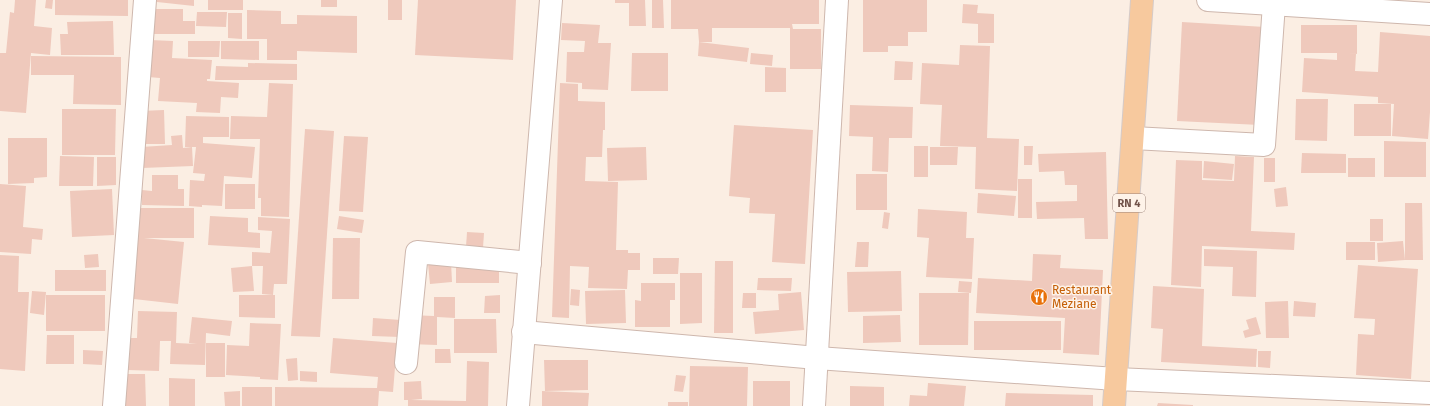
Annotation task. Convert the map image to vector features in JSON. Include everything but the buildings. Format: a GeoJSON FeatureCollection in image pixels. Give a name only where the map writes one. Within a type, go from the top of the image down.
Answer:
{"type":"FeatureCollection","features":[{"type":"Feature","properties":{"kind":"main road","name":"RN 4"},"geometry":{"type":"LineString","coordinates":[[1114,406],[1142,0]]}},
{"type":"Feature","properties":{"kind":"street"},"geometry":{"type":"LineString","coordinates":[[114,406],[144,0]]}},
{"type":"Feature","properties":{"kind":"street"},"geometry":{"type":"LineString","coordinates":[[518,406],[551,0]]}},
{"type":"Feature","properties":{"kind":"street"},"geometry":{"type":"LineString","coordinates":[[814,406],[836,0]]}},
{"type":"Feature","properties":{"kind":"street"},"geometry":{"type":"LineString","coordinates":[[1208,0],[1430,14]]}},
{"type":"Feature","properties":{"kind":"street"},"geometry":{"type":"LineString","coordinates":[[1133,138],[1264,145],[1274,4]]}},
{"type":"Feature","properties":{"kind":"street"},"geometry":{"type":"LineString","coordinates":[[406,363],[417,252],[530,263]]}},
{"type":"Feature","properties":{"kind":"street"},"geometry":{"type":"LineString","coordinates":[[523,332],[817,358],[1116,379],[1430,393]]}},
{"type":"Feature","properties":{"kind":"place","name":"Restaurant Meziane"},"geometry":{"type":"Point","coordinates":[1039,297]}}]}
